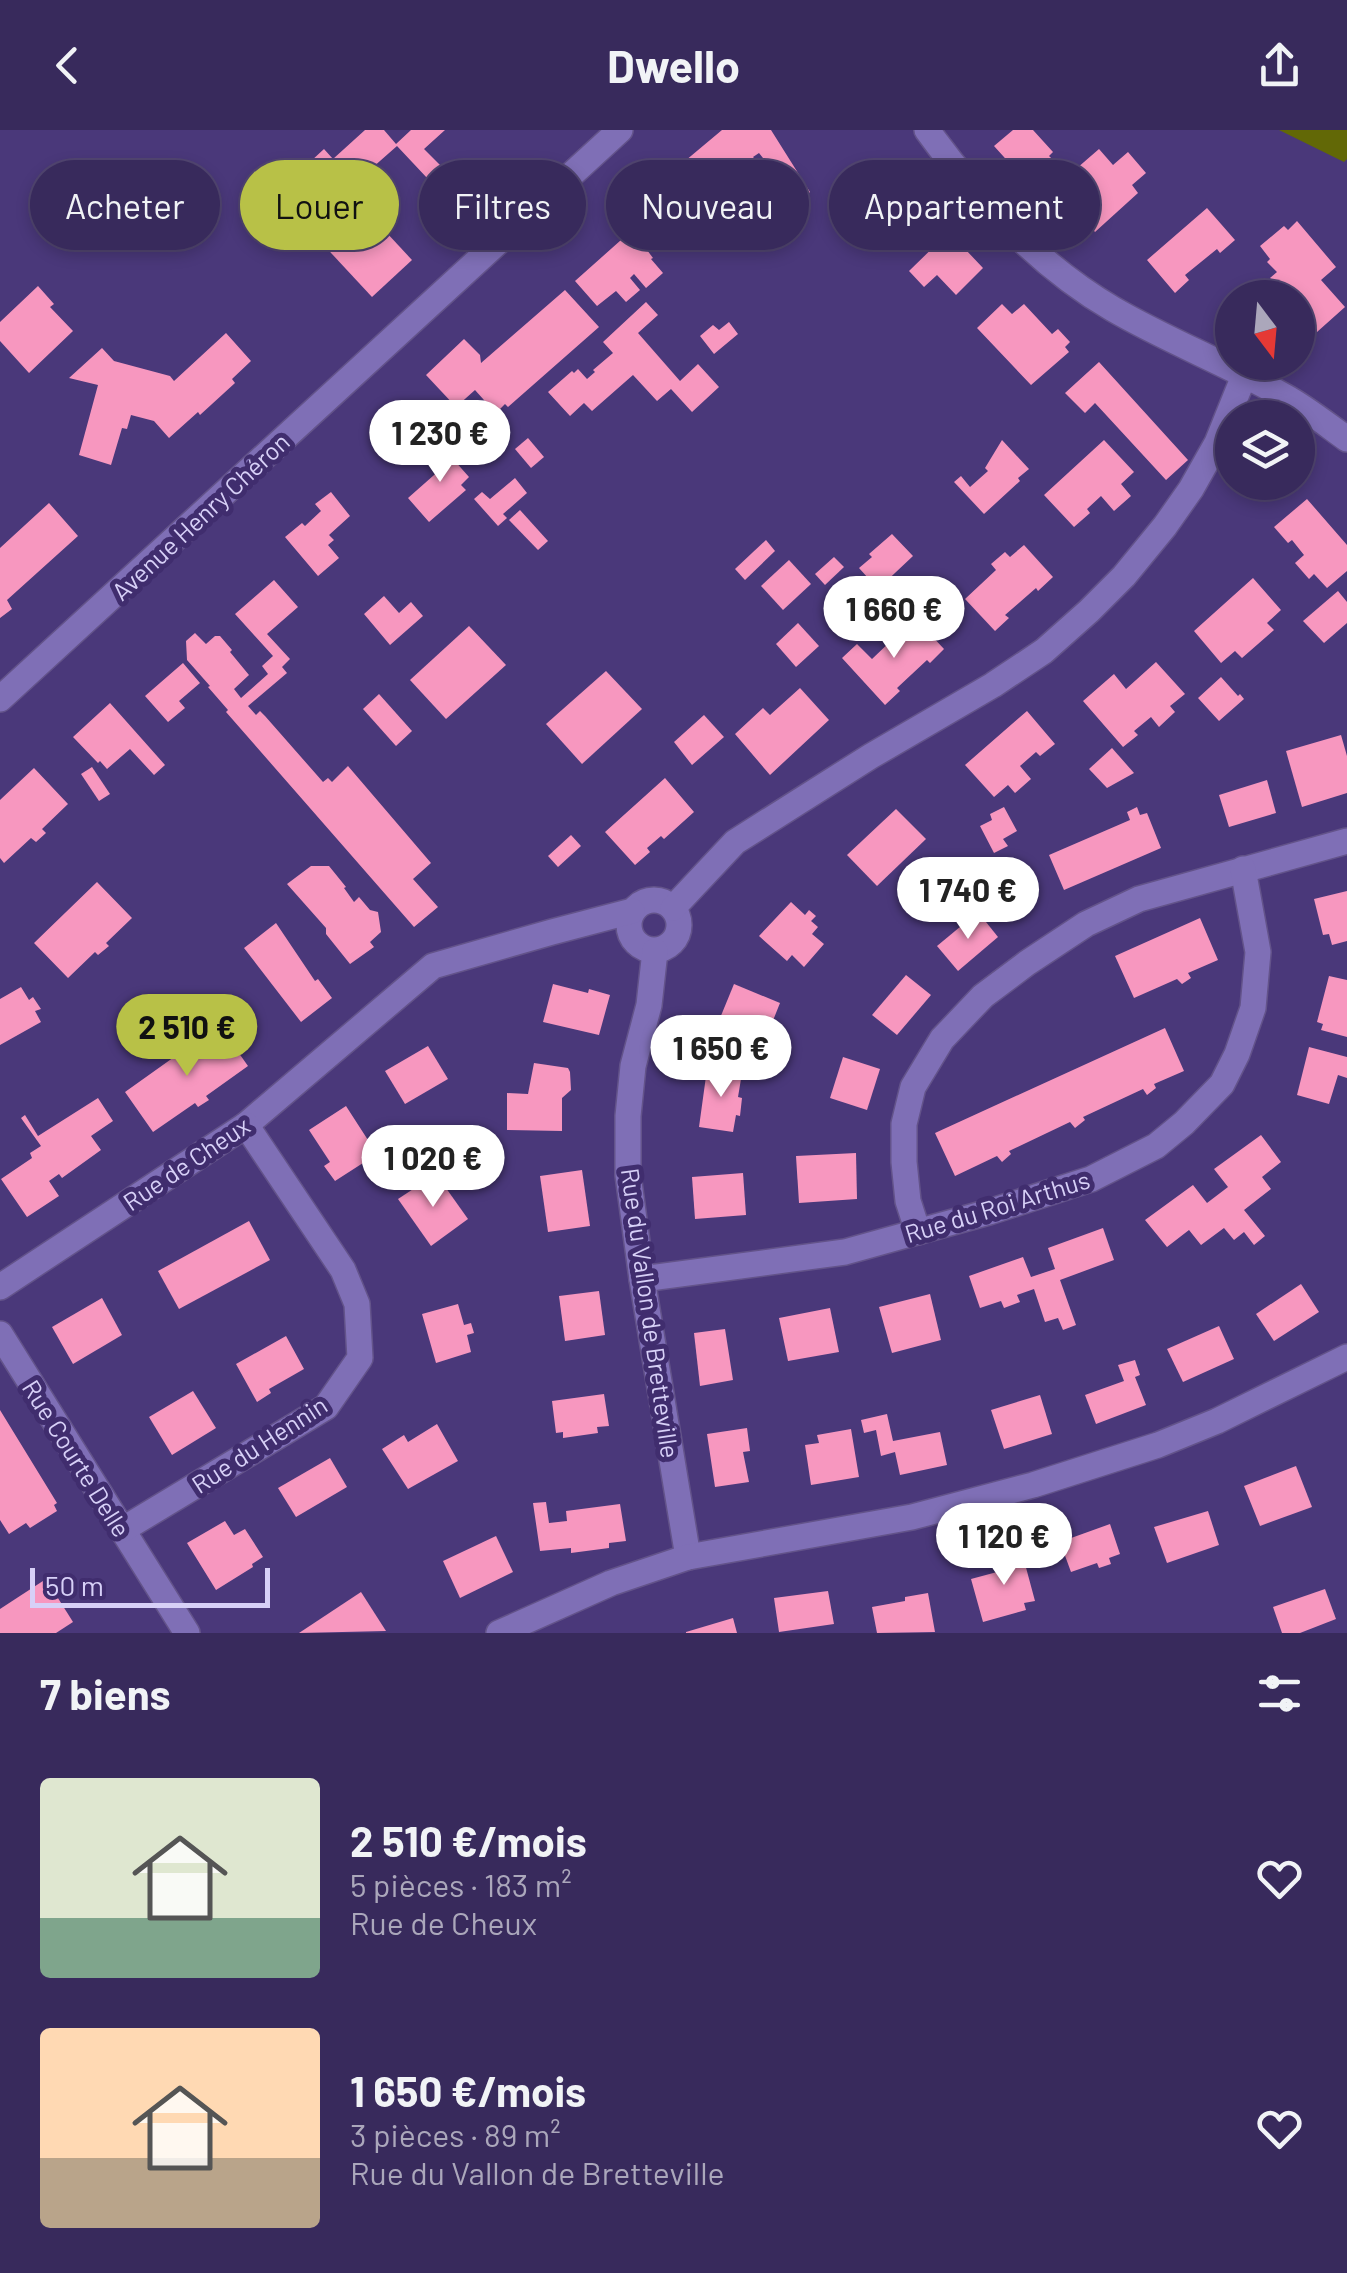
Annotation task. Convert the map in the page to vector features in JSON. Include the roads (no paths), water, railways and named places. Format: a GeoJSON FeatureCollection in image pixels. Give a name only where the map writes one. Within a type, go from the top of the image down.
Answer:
{"type":"FeatureCollection","features":[{"type":"Feature","properties":{"kind":"street","name":"Avenue Henry Chéron"},"geometry":{"type":"LineString","coordinates":[[0,700],[620,130]]}},
{"type":"Feature","properties":{"kind":"street"},"geometry":{"type":"LineString","coordinates":[[926,130],[972,189],[1023,240],[1076,284],[1112,308],[1215,361]]}},
{"type":"Feature","properties":{"kind":"street"},"geometry":{"type":"LineString","coordinates":[[673,908],[735,842],[993,685],[1044,651],[1089,610],[1144,551],[1192,489],[1218,444],[1242,380]]}},
{"type":"Feature","properties":{"kind":"street"},"geometry":{"type":"LineString","coordinates":[[1252,380],[1285,396],[1347,439]]}},
{"type":"Feature","properties":{"kind":"street"},"geometry":{"type":"LineString","coordinates":[[918,1232],[908,1201],[904,1162],[904,1124],[913,1087],[942,1039],[984,996],[1086,924],[1140,899],[1347,841]]}},
{"type":"Feature","properties":{"kind":"street","name":"Rue du Roi Arthus"},"geometry":{"type":"LineString","coordinates":[[642,1279],[845,1252],[1091,1179],[1156,1146],[1222,1084],[1253,1008],[1258,952],[1243,869]]}},
{"type":"Feature","properties":{"kind":"street"},"geometry":{"type":"LineString","coordinates":[[653,900],[673,908],[680,924],[672,944],[656,950],[635,942],[629,928],[632,912],[653,900]]}},
{"type":"Feature","properties":{"kind":"street","name":"Rue de Cheux"},"geometry":{"type":"LineString","coordinates":[[0,1287],[246,1125],[433,966],[632,912]]}},
{"type":"Feature","properties":{"kind":"street","name":"Rue du Vallon de Bretteville"},"geometry":{"type":"LineString","coordinates":[[656,950],[649,1005],[633,1066],[628,1174],[688,1557]]}},
{"type":"Feature","properties":{"kind":"street","name":"Rue du Hennin"},"geometry":{"type":"LineString","coordinates":[[122,1530],[326,1407],[360,1358],[358,1304],[344,1270],[246,1125]]}},
{"type":"Feature","properties":{"kind":"street","name":"Rue Courte Delle"},"geometry":{"type":"LineString","coordinates":[[0,1334],[187,1633]]}},
{"type":"Feature","properties":{"kind":"street"},"geometry":{"type":"LineString","coordinates":[[498,1633],[612,1583],[688,1557],[912,1516],[1033,1485],[1158,1445],[1217,1421],[1347,1357]]}}]}
